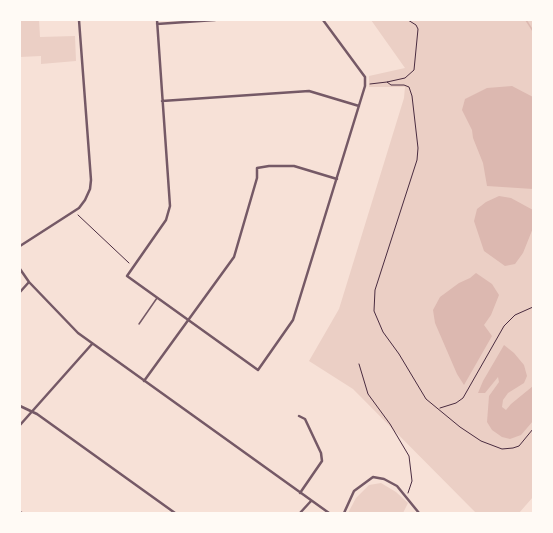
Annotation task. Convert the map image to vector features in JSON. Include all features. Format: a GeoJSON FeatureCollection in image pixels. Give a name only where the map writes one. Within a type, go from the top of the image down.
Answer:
{"type":"FeatureCollection","features":[{"type":"Feature","properties":{"kind":"street"},"geometry":{"type":"LineString","coordinates":[[20,246],[79,208],[90,189],[91,180],[79,20]]}},
{"type":"Feature","properties":{"kind":"street"},"geometry":{"type":"LineString","coordinates":[[156,20],[170,206],[166,220],[127,276],[189,319],[258,370],[293,320],[365,86],[366,77],[322,20]]}},
{"type":"Feature","properties":{"kind":"street"},"geometry":{"type":"LineString","coordinates":[[157,24],[215,20]]}},
{"type":"Feature","properties":{"kind":"street"},"geometry":{"type":"LineString","coordinates":[[162,101],[309,91],[359,106]]}},
{"type":"Feature","properties":{"kind":"street"},"geometry":{"type":"LineString","coordinates":[[144,381],[234,257],[257,178],[257,168],[270,166],[294,166],[337,179]]}},
{"type":"Feature","properties":{"kind":"street"},"geometry":{"type":"LineString","coordinates":[[20,269],[29,282],[78,333],[329,513]]}},
{"type":"Feature","properties":{"kind":"street"},"geometry":{"type":"LineString","coordinates":[[20,292],[29,282]]}},
{"type":"Feature","properties":{"kind":"street"},"geometry":{"type":"LineString","coordinates":[[20,425],[92,344]]}},
{"type":"Feature","properties":{"kind":"street"},"geometry":{"type":"LineString","coordinates":[[20,406],[37,414],[175,513]]}},
{"type":"Feature","properties":{"kind":"street"},"geometry":{"type":"LineString","coordinates":[[299,416],[305,419],[322,452],[322,461],[300,492]]}},
{"type":"Feature","properties":{"kind":"street"},"geometry":{"type":"LineString","coordinates":[[344,513],[354,491],[372,477],[384,479],[397,486],[419,513]]}},
{"type":"Feature","properties":{"kind":"street"},"geometry":{"type":"LineString","coordinates":[[300,513],[311,501]]}},
{"type":"Feature","properties":{"kind":"lane"},"geometry":{"type":"LineString","coordinates":[[139,324],[158,297]]}},
{"type":"Feature","properties":{"kind":"path"},"geometry":{"type":"LineString","coordinates":[[372,84],[405,78],[414,70],[418,29],[416,25],[408,20]]}},
{"type":"Feature","properties":{"kind":"path"},"geometry":{"type":"LineString","coordinates":[[387,82],[392,85],[407,86],[410,91],[418,148],[416,160],[375,290],[374,311],[383,332],[399,354],[426,399],[439,408],[469,434],[496,448],[513,448],[525,440],[533,429]]}},
{"type":"Feature","properties":{"kind":"path"},"geometry":{"type":"LineString","coordinates":[[78,215],[129,263]]}},
{"type":"Feature","properties":{"kind":"path"},"geometry":{"type":"LineString","coordinates":[[439,408],[456,403],[463,398],[504,326],[516,315],[533,307]]}},
{"type":"Feature","properties":{"kind":"path"},"geometry":{"type":"LineString","coordinates":[[359,364],[368,394],[390,424],[409,456],[412,481],[406,497]]}},
{"type":"Feature","properties":{"kind":"shaded area"},"geometry":{"type":"Polygon","coordinates":[[[20,20],[39,20],[40,37],[75,36],[76,61],[41,64],[41,56],[20,57],[20,20]]]}},
{"type":"Feature","properties":{"kind":"shaded area"},"geometry":{"type":"Polygon","coordinates":[[[371,20],[533,20],[533,497],[519,513],[476,513],[353,389],[309,361],[339,309],[404,98],[405,87],[369,87],[369,76],[405,68],[371,20]]]}},
{"type":"Feature","properties":{"kind":"shaded area"},"geometry":{"type":"Polygon","coordinates":[[[512,86],[533,97],[533,189],[487,186],[483,163],[473,138],[472,130],[462,110],[465,99],[487,88],[512,86]]]}},
{"type":"Feature","properties":{"kind":"shaded area"},"geometry":{"type":"Polygon","coordinates":[[[499,196],[511,198],[533,210],[533,228],[523,253],[515,264],[505,266],[484,251],[474,221],[477,209],[486,202],[499,196]]]}},
{"type":"Feature","properties":{"kind":"shaded area"},"geometry":{"type":"Polygon","coordinates":[[[476,273],[492,284],[499,295],[491,315],[484,325],[492,336],[464,385],[457,374],[435,323],[433,310],[440,297],[476,273]]]}},
{"type":"Feature","properties":{"kind":"shaded area"},"geometry":{"type":"Polygon","coordinates":[[[504,345],[514,353],[524,365],[527,376],[524,383],[508,393],[503,400],[502,407],[506,410],[533,386],[533,421],[521,435],[510,439],[502,437],[492,430],[487,422],[489,396],[499,382],[498,377],[485,393],[478,393],[483,381],[504,345]]]}},
{"type":"Feature","properties":{"kind":"shaded area"},"geometry":{"type":"Polygon","coordinates":[[[381,483],[396,492],[408,503],[403,513],[348,513],[356,498],[369,485],[381,483]]]}},
{"type":"Feature","properties":{"kind":"waterway"},"geometry":{"type":"LineString","coordinates":[[526,20],[533,31]]}}]}
